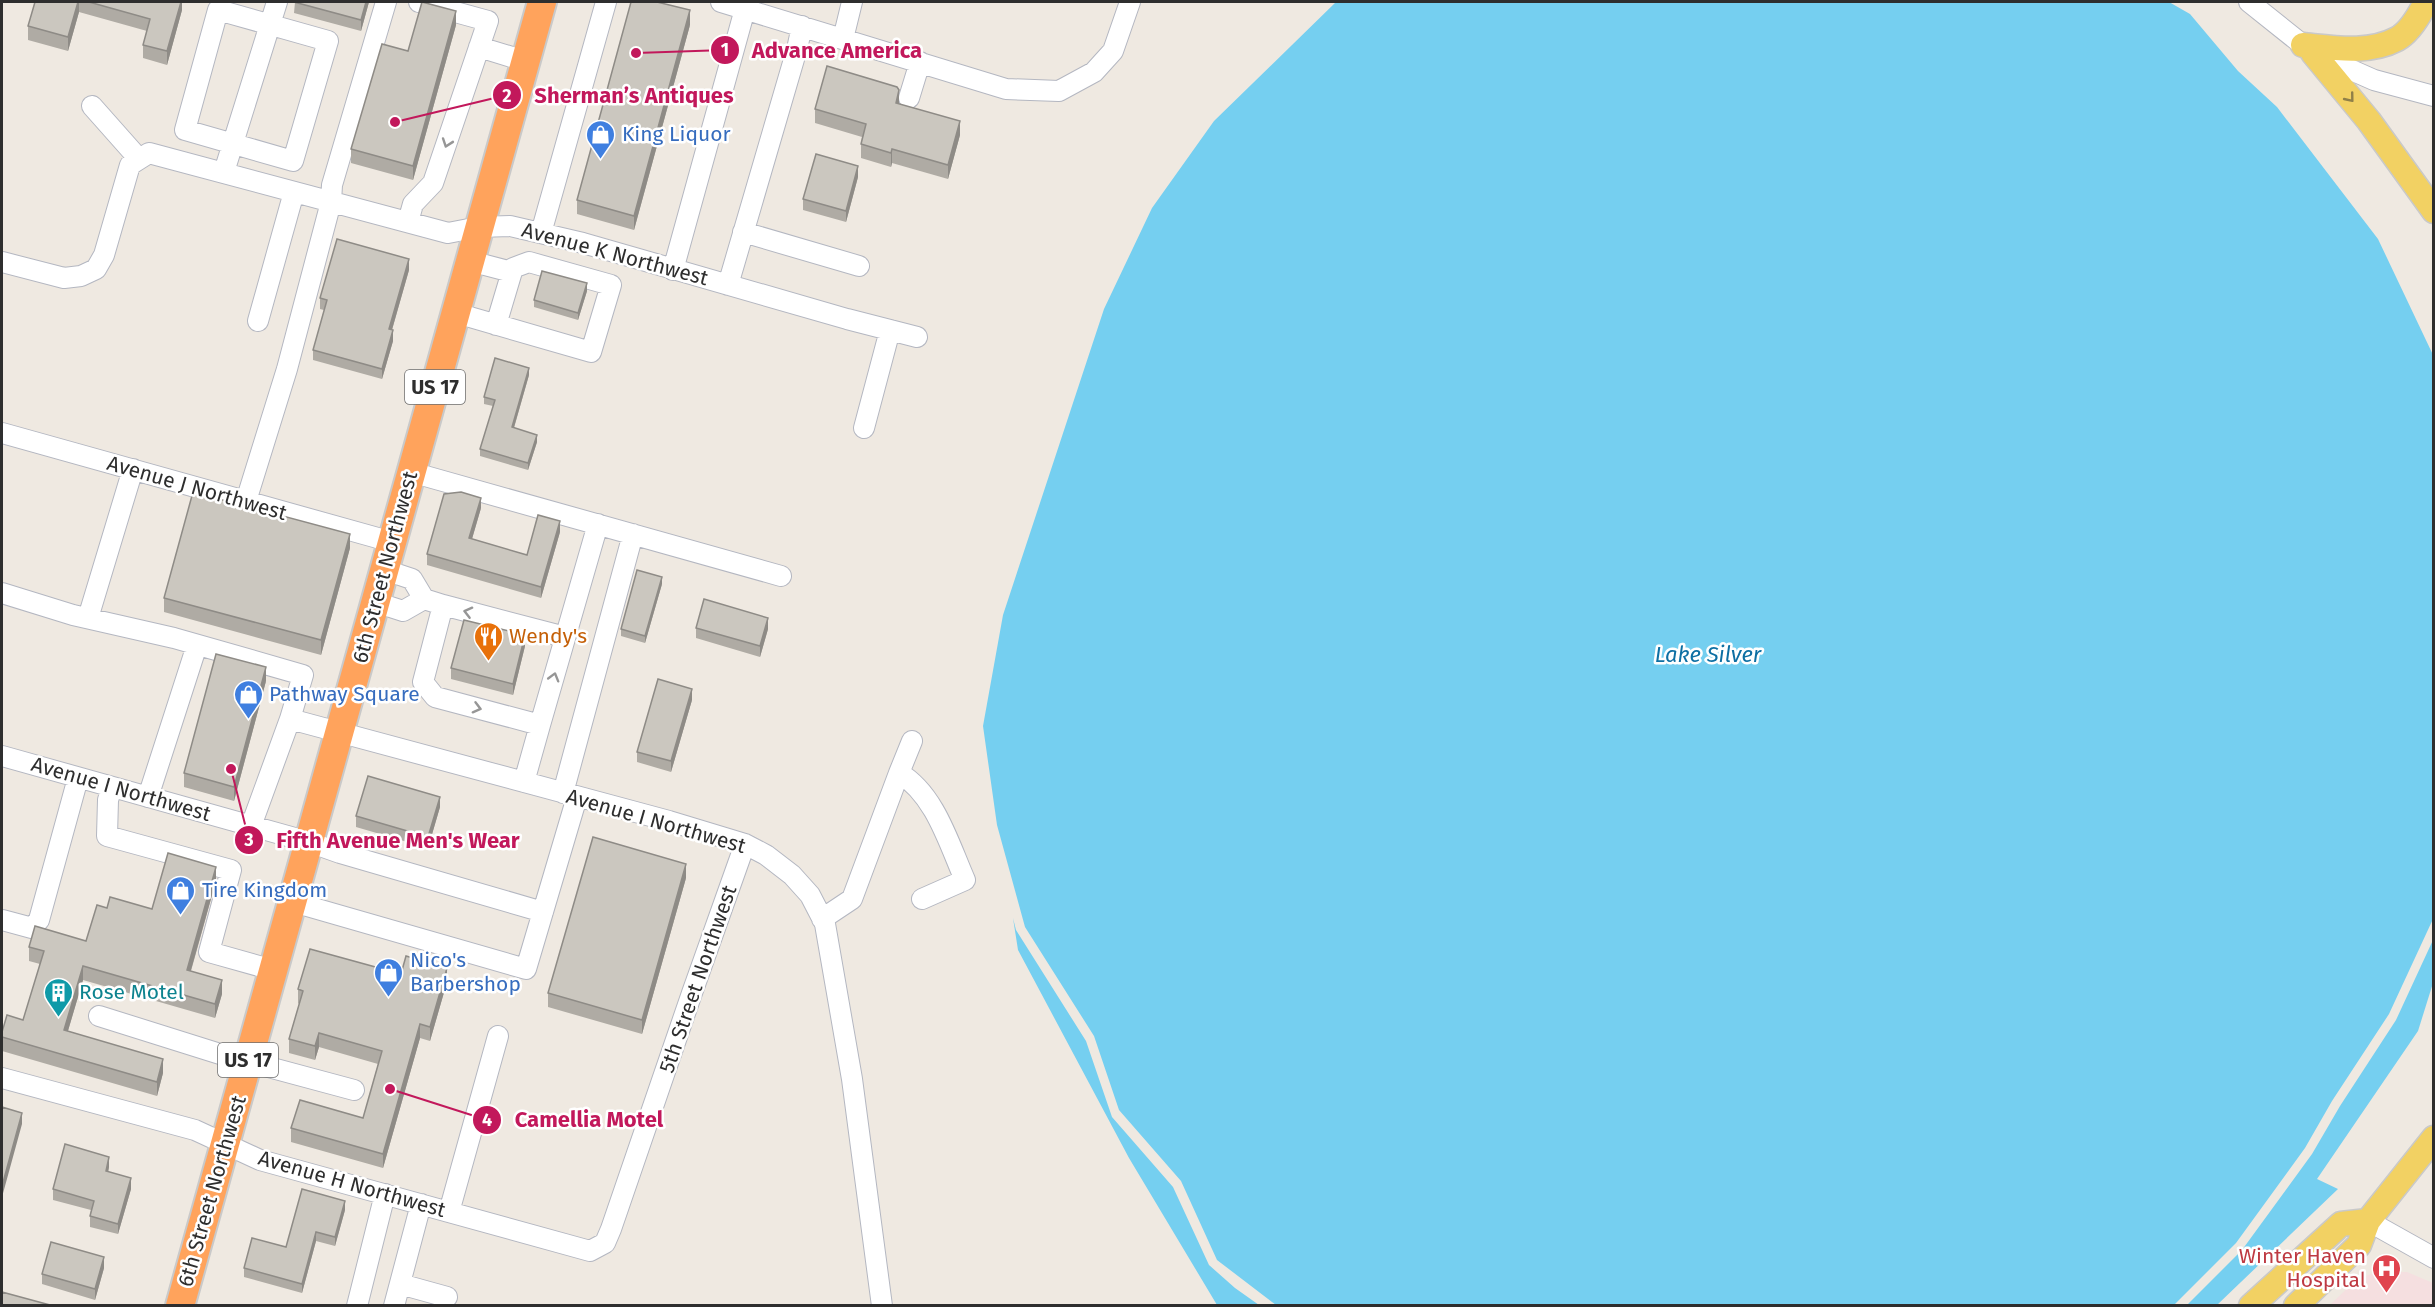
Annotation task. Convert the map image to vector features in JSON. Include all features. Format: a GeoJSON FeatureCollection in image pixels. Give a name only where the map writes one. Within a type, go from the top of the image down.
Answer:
{"type":"FeatureCollection","features":[{"type":"Feature","properties":{"kind":"highway","name":"6th Street Northwest"},"geometry":{"type":"LineString","coordinates":[[180,1305],[542,2]]}},
{"type":"Feature","properties":{"kind":"main road"},"geometry":{"type":"LineString","coordinates":[[2308,49],[2352,50],[2398,39],[2411,26],[2426,2]]}},
{"type":"Feature","properties":{"kind":"main road"},"geometry":{"type":"LineString","coordinates":[[2308,49],[2369,121],[2433,211]]}},
{"type":"Feature","properties":{"kind":"main road"},"geometry":{"type":"LineString","coordinates":[[2296,1305],[2359,1245],[2368,1221],[2433,1138]]}},
{"type":"Feature","properties":{"kind":"main road"},"geometry":{"type":"LineString","coordinates":[[2251,1305],[2341,1224],[2368,1221]]}},
{"type":"Feature","properties":{"kind":"street"},"geometry":{"type":"LineString","coordinates":[[224,172],[276,2]]}},
{"type":"Feature","properties":{"kind":"street"},"geometry":{"type":"LineString","coordinates":[[246,501],[287,369],[331,202],[332,184],[386,2]]}},
{"type":"Feature","properties":{"kind":"street"},"geometry":{"type":"LineString","coordinates":[[408,222],[413,204],[434,183],[488,21],[419,2]]}},
{"type":"Feature","properties":{"kind":"street"},"geometry":{"type":"LineString","coordinates":[[541,233],[606,2]]}},
{"type":"Feature","properties":{"kind":"street"},"geometry":{"type":"LineString","coordinates":[[721,2],[1006,89],[1059,91],[1094,72],[1113,51],[1130,2]]}},
{"type":"Feature","properties":{"kind":"street"},"geometry":{"type":"LineString","coordinates":[[843,39],[852,2]]}},
{"type":"Feature","properties":{"kind":"street"},"geometry":{"type":"LineString","coordinates":[[2249,2],[2308,49],[2374,80],[2433,96]]}},
{"type":"Feature","properties":{"kind":"street"},"geometry":{"type":"LineString","coordinates":[[673,270],[745,9]]}},
{"type":"Feature","properties":{"kind":"street"},"geometry":{"type":"LineString","coordinates":[[218,10],[269,25],[328,41],[294,161],[185,130],[218,10]]}},
{"type":"Feature","properties":{"kind":"street"},"geometry":{"type":"LineString","coordinates":[[728,285],[802,26]]}},
{"type":"Feature","properties":{"kind":"street"},"geometry":{"type":"LineString","coordinates":[[479,47],[525,61]]}},
{"type":"Feature","properties":{"kind":"street"},"geometry":{"type":"LineString","coordinates":[[909,98],[920,62]]}},
{"type":"Feature","properties":{"kind":"street"},"geometry":{"type":"LineString","coordinates":[[2,262],[64,278],[81,276],[96,269],[104,255],[127,171],[130,165],[139,159],[92,106]]}},
{"type":"Feature","properties":{"kind":"street","name":"Avenue K Northwest"},"geometry":{"type":"LineString","coordinates":[[139,159],[149,153],[448,233],[479,227],[510,226],[541,233],[916,337]]}},
{"type":"Feature","properties":{"kind":"street"},"geometry":{"type":"LineString","coordinates":[[258,321],[294,192]]}},
{"type":"Feature","properties":{"kind":"street"},"geometry":{"type":"LineString","coordinates":[[743,232],[859,266]]}},
{"type":"Feature","properties":{"kind":"street"},"geometry":{"type":"LineString","coordinates":[[596,281],[606,250]]}},
{"type":"Feature","properties":{"kind":"street"},"geometry":{"type":"LineString","coordinates":[[470,261],[512,272]]}},
{"type":"Feature","properties":{"kind":"street"},"geometry":{"type":"LineString","coordinates":[[456,313],[496,325],[591,352],[611,285],[529,262],[513,268],[496,325]]}},
{"type":"Feature","properties":{"kind":"street"},"geometry":{"type":"LineString","coordinates":[[864,428],[890,330]]}},
{"type":"Feature","properties":{"kind":"street","name":"Avenue J Northwest"},"geometry":{"type":"LineString","coordinates":[[2,433],[392,542]]}},
{"type":"Feature","properties":{"kind":"street"},"geometry":{"type":"LineString","coordinates":[[88,618],[133,470]]}},
{"type":"Feature","properties":{"kind":"street"},"geometry":{"type":"LineString","coordinates":[[411,472],[780,576]]}},
{"type":"Feature","properties":{"kind":"street"},"geometry":{"type":"LineString","coordinates":[[524,782],[598,524]]}},
{"type":"Feature","properties":{"kind":"street"},"geometry":{"type":"LineString","coordinates":[[293,902],[526,969],[543,912],[633,534]]}},
{"type":"Feature","properties":{"kind":"street"},"geometry":{"type":"LineString","coordinates":[[385,570],[412,579],[424,600]]}},
{"type":"Feature","properties":{"kind":"street"},"geometry":{"type":"LineString","coordinates":[[2,593],[303,675],[291,719],[251,826]]}},
{"type":"Feature","properties":{"kind":"street"},"geometry":{"type":"LineString","coordinates":[[375,602],[403,611],[424,600],[566,637]]}},
{"type":"Feature","properties":{"kind":"street"},"geometry":{"type":"LineString","coordinates":[[443,605],[423,682],[435,697],[540,725]]}},
{"type":"Feature","properties":{"kind":"street"},"geometry":{"type":"LineString","coordinates":[[148,797],[197,645]]}},
{"type":"Feature","properties":{"kind":"street","name":"Avenue I Northwest"},"geometry":{"type":"LineString","coordinates":[[291,719],[746,844],[766,855],[792,875],[810,895],[822,919],[852,1079],[882,1305]]}},
{"type":"Feature","properties":{"kind":"street"},"geometry":{"type":"LineString","coordinates":[[822,919],[852,899],[912,741]]}},
{"type":"Feature","properties":{"kind":"street","name":"Avenue I Northwest"},"geometry":{"type":"LineString","coordinates":[[2,756],[309,842],[543,912]]}},
{"type":"Feature","properties":{"kind":"street"},"geometry":{"type":"LineString","coordinates":[[899,773],[913,781],[933,810],[965,880],[922,899]]}},
{"type":"Feature","properties":{"kind":"street"},"geometry":{"type":"LineString","coordinates":[[2,920],[32,928],[39,920],[78,778]]}},
{"type":"Feature","properties":{"kind":"street"},"geometry":{"type":"LineString","coordinates":[[112,787],[108,800],[106,836],[231,870],[209,952],[273,970]]}},
{"type":"Feature","properties":{"kind":"street","name":"5th Street Northwest"},"geometry":{"type":"LineString","coordinates":[[599,1246],[605,1243],[611,1229],[746,844]]}},
{"type":"Feature","properties":{"kind":"street"},"geometry":{"type":"LineString","coordinates":[[99,1016],[354,1090]]}},
{"type":"Feature","properties":{"kind":"street"},"geometry":{"type":"LineString","coordinates":[[449,1212],[498,1036]]}},
{"type":"Feature","properties":{"kind":"street","name":"Avenue H Northwest"},"geometry":{"type":"LineString","coordinates":[[2,1078],[195,1130],[260,1160],[590,1251],[599,1246]]}},
{"type":"Feature","properties":{"kind":"street"},"geometry":{"type":"LineString","coordinates":[[357,1305],[385,1194]]}},
{"type":"Feature","properties":{"kind":"street"},"geometry":{"type":"LineString","coordinates":[[394,1305],[421,1204]]}},
{"type":"Feature","properties":{"kind":"street"},"geometry":{"type":"LineString","coordinates":[[2368,1221],[2433,1258]]}},
{"type":"Feature","properties":{"kind":"street"},"geometry":{"type":"LineString","coordinates":[[400,1284],[447,1297]]}},
{"type":"Feature","properties":{"kind":"shaded area","name":"Winter Haven Hospital"},"geometry":{"type":"Polygon","coordinates":[[[2375,1272],[2407,1272],[2433,1283],[2433,1305],[2330,1305],[2355,1281],[2375,1272]]]}},
{"type":"Feature","properties":{"kind":"water","name":"Lake Silver"},"geometry":{"type":"Polygon","coordinates":[[[1336,2],[2169,2],[2190,14],[2238,71],[2277,107],[2378,239],[2434,357],[2433,919],[2389,1014],[2332,1101],[2305,1148],[2236,1243],[2174,1305],[1276,1305],[1217,1260],[1181,1181],[1119,1110],[1094,1036],[1025,927],[997,825],[983,726],[1003,615],[1104,309],[1152,208],[1214,121],[1336,2]]]}},
{"type":"Feature","properties":{"kind":"water"},"geometry":{"type":"Polygon","coordinates":[[[1013,918],[1016,930],[1086,1041],[1112,1117],[1173,1187],[1209,1265],[1259,1305],[1217,1305],[1129,1158],[1018,950],[1013,918]]]}},
{"type":"Feature","properties":{"kind":"water"},"geometry":{"type":"Polygon","coordinates":[[[2433,940],[2433,983],[2418,1031],[2317,1179],[2338,1189],[2217,1305],[2187,1305],[2242,1250],[2312,1154],[2396,1020],[2433,940]]]}},
{"type":"Feature","properties":{"kind":"building"},"geometry":{"type":"Polygon","coordinates":[[[35,2],[78,2],[68,37],[28,26],[35,2]]]}},
{"type":"Feature","properties":{"kind":"building"},"geometry":{"type":"Polygon","coordinates":[[[89,2],[181,2],[167,51],[143,45],[150,19],[89,2]]]}},
{"type":"Feature","properties":{"kind":"building"},"geometry":{"type":"Polygon","coordinates":[[[294,2],[366,2],[361,20],[294,2]]]}},
{"type":"Feature","properties":{"kind":"building"},"geometry":{"type":"Polygon","coordinates":[[[422,2],[456,11],[413,166],[351,149],[382,44],[408,51],[422,2]]]}},
{"type":"Feature","properties":{"kind":"building"},"geometry":{"type":"Polygon","coordinates":[[[631,2],[657,2],[690,10],[634,216],[577,200],[631,2]]]}},
{"type":"Feature","properties":{"kind":"building"},"geometry":{"type":"Polygon","coordinates":[[[827,66],[897,87],[899,90],[896,103],[960,121],[948,165],[892,149],[891,153],[861,144],[866,124],[815,109],[827,66]]]}},
{"type":"Feature","properties":{"kind":"building"},"geometry":{"type":"Polygon","coordinates":[[[816,154],[858,166],[846,211],[803,199],[816,154]]]}},
{"type":"Feature","properties":{"kind":"building"},"geometry":{"type":"Polygon","coordinates":[[[337,239],[409,259],[389,329],[393,330],[382,369],[313,350],[327,300],[320,298],[337,239]]]}},
{"type":"Feature","properties":{"kind":"building"},"geometry":{"type":"Polygon","coordinates":[[[542,271],[587,283],[578,313],[534,300],[542,271]]]}},
{"type":"Feature","properties":{"kind":"building"},"geometry":{"type":"Polygon","coordinates":[[[495,358],[529,368],[512,427],[537,435],[528,463],[480,449],[495,400],[484,397],[495,358]]]}},
{"type":"Feature","properties":{"kind":"building"},"geometry":{"type":"Polygon","coordinates":[[[193,492],[350,534],[321,640],[164,598],[193,492]]]}},
{"type":"Feature","properties":{"kind":"building"},"geometry":{"type":"Polygon","coordinates":[[[461,492],[481,498],[469,538],[527,555],[538,515],[560,521],[541,587],[427,554],[444,494],[461,492]]]}},
{"type":"Feature","properties":{"kind":"building"},"geometry":{"type":"Polygon","coordinates":[[[637,570],[662,577],[645,636],[621,629],[637,570]]]}},
{"type":"Feature","properties":{"kind":"building"},"geometry":{"type":"Polygon","coordinates":[[[704,599],[768,618],[760,646],[696,628],[704,599]]]}},
{"type":"Feature","properties":{"kind":"building","name":"Wendy's"},"geometry":{"type":"Polygon","coordinates":[[[464,620],[525,635],[513,684],[451,668],[464,620]]]}},
{"type":"Feature","properties":{"kind":"building"},"geometry":{"type":"Polygon","coordinates":[[[216,654],[266,667],[234,787],[184,773],[216,654]]]}},
{"type":"Feature","properties":{"kind":"building"},"geometry":{"type":"Polygon","coordinates":[[[658,679],[692,689],[671,761],[637,752],[658,679]]]}},
{"type":"Feature","properties":{"kind":"building"},"geometry":{"type":"Polygon","coordinates":[[[368,776],[440,797],[428,837],[356,816],[368,776]]]}},
{"type":"Feature","properties":{"kind":"building"},"geometry":{"type":"Polygon","coordinates":[[[593,837],[686,864],[642,1020],[548,993],[593,837]]]}},
{"type":"Feature","properties":{"kind":"building"},"geometry":{"type":"Polygon","coordinates":[[[168,853],[216,867],[187,970],[222,980],[215,1004],[83,966],[64,1030],[163,1059],[157,1082],[2,1037],[7,1015],[23,1020],[44,951],[29,947],[35,926],[86,941],[97,905],[107,908],[110,897],[152,909],[168,853]]]}},
{"type":"Feature","properties":{"kind":"building"},"geometry":{"type":"Polygon","coordinates":[[[310,949],[401,974],[406,956],[447,968],[430,1027],[420,1024],[383,1154],[291,1128],[300,1100],[363,1118],[382,1051],[319,1033],[315,1046],[289,1039],[303,991],[298,989],[310,949]]]}},
{"type":"Feature","properties":{"kind":"building"},"geometry":{"type":"Polygon","coordinates":[[[2,1107],[22,1113],[2,1186],[2,1107]]]}},
{"type":"Feature","properties":{"kind":"building"},"geometry":{"type":"Polygon","coordinates":[[[65,1144],[109,1157],[106,1171],[131,1178],[118,1224],[90,1216],[94,1201],[53,1189],[65,1144]]]}},
{"type":"Feature","properties":{"kind":"building"},"geometry":{"type":"Polygon","coordinates":[[[302,1189],[345,1201],[335,1237],[316,1232],[302,1284],[244,1268],[252,1238],[286,1247],[302,1189]]]}},
{"type":"Feature","properties":{"kind":"building"},"geometry":{"type":"Polygon","coordinates":[[[51,1242],[104,1257],[95,1289],[42,1274],[51,1242]]]}},
{"type":"Feature","properties":{"kind":"building"},"geometry":{"type":"Polygon","coordinates":[[[2,1292],[50,1305],[2,1305],[2,1292]]]}},
{"type":"Feature","properties":{"kind":"place","name":"Advance America"},"geometry":{"type":"Point","coordinates":[636,53]}},
{"type":"Feature","properties":{"kind":"place","name":"Sherman’s Antiques"},"geometry":{"type":"Point","coordinates":[395,122]}},
{"type":"Feature","properties":{"kind":"place","name":"King Liquor"},"geometry":{"type":"Point","coordinates":[601,160]}},
{"type":"Feature","properties":{"kind":"place","name":"Wendy's"},"geometry":{"type":"Point","coordinates":[488,662]}},
{"type":"Feature","properties":{"kind":"place","name":"Pathway Square"},"geometry":{"type":"Point","coordinates":[248,720]}},
{"type":"Feature","properties":{"kind":"place","name":"Fifth Avenue Men's Wear"},"geometry":{"type":"Point","coordinates":[231,769]}},
{"type":"Feature","properties":{"kind":"place","name":"Tire Kingdom"},"geometry":{"type":"Point","coordinates":[181,916]}},
{"type":"Feature","properties":{"kind":"place","name":"Nico's Barbershop"},"geometry":{"type":"Point","coordinates":[389,998]}},
{"type":"Feature","properties":{"kind":"place","name":"Rose Motel"},"geometry":{"type":"Point","coordinates":[58,1018]}},
{"type":"Feature","properties":{"kind":"place","name":"Camellia Motel"},"geometry":{"type":"Point","coordinates":[390,1089]}},
{"type":"Feature","properties":{"kind":"place","name":"Winter Haven Hospital"},"geometry":{"type":"Point","coordinates":[2387,1294]}}]}
